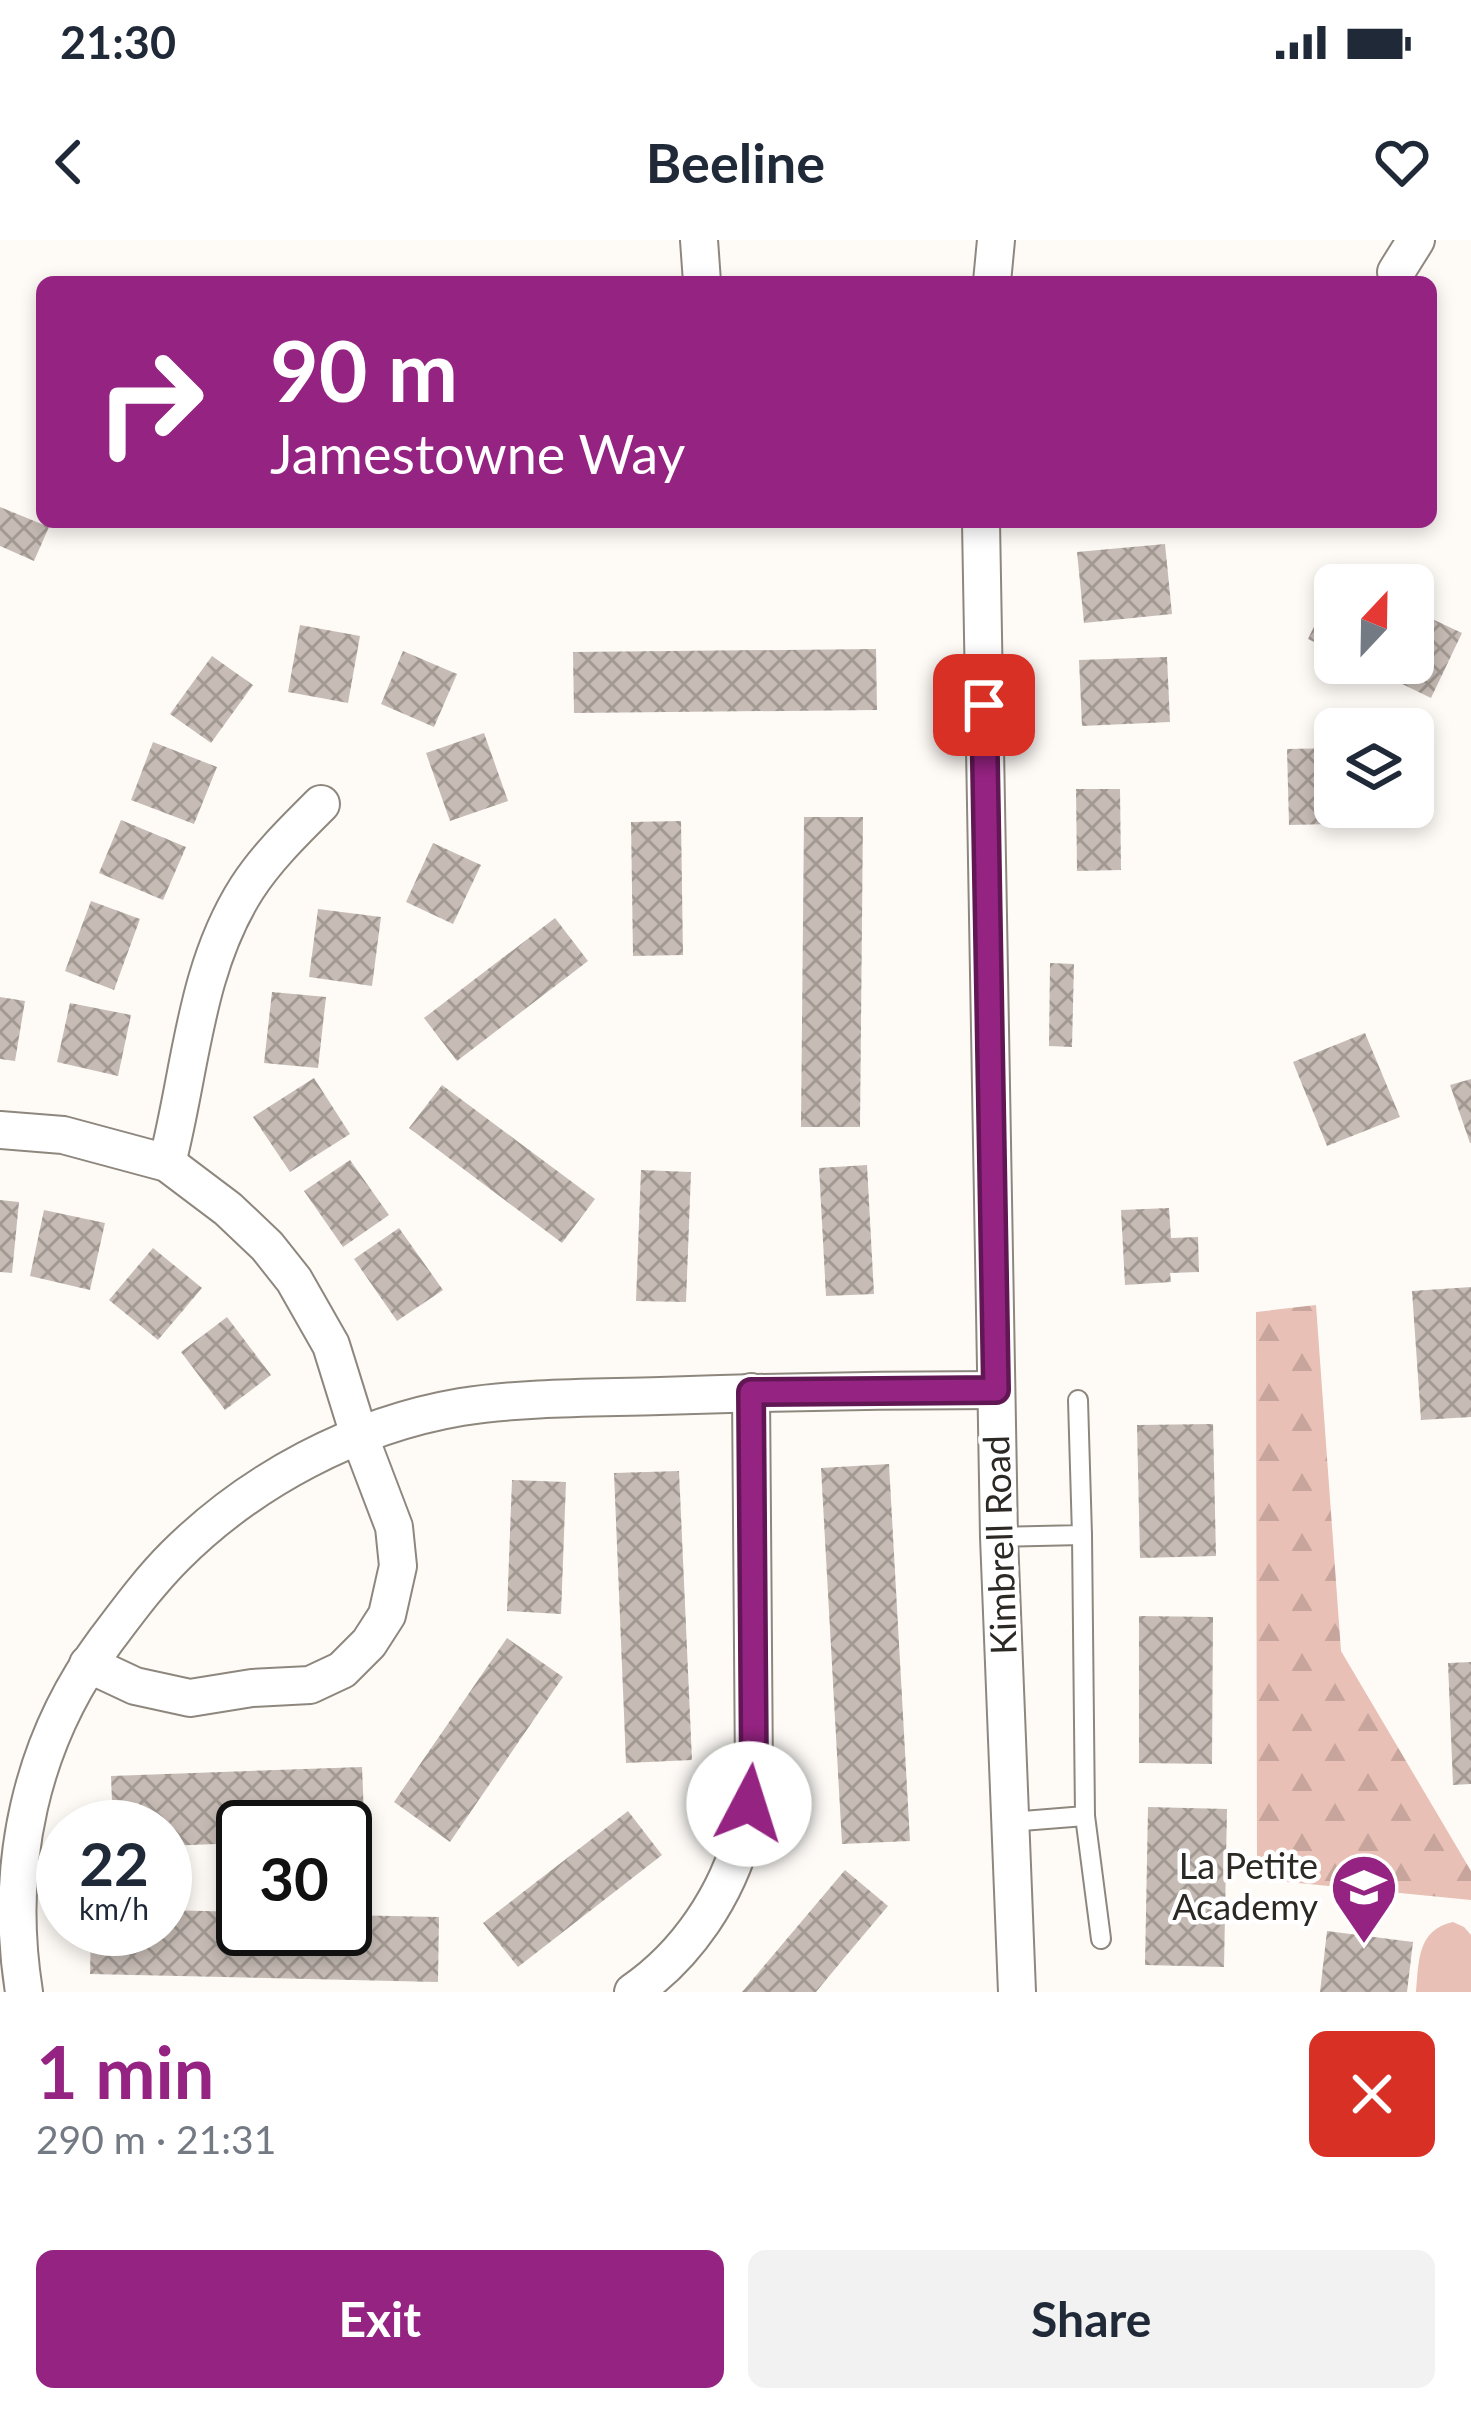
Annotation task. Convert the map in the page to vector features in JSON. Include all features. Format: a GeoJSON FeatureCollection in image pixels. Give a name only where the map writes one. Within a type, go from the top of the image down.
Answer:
{"type":"FeatureCollection","features":[{"type":"Feature","properties":{"kind":"street"},"geometry":{"type":"LineString","coordinates":[[699,240],[702,276]]}},
{"type":"Feature","properties":{"kind":"street"},"geometry":{"type":"LineString","coordinates":[[993,276],[996,240]]}},
{"type":"Feature","properties":{"kind":"street"},"geometry":{"type":"LineString","coordinates":[[1396,272],[1416,240]]}},
{"type":"Feature","properties":{"kind":"street","name":"Kimbrell Road"},"geometry":{"type":"LineString","coordinates":[[981,528],[999,1537],[1016,1992]]}},
{"type":"Feature","properties":{"kind":"street"},"geometry":{"type":"LineString","coordinates":[[166,1163],[215,951],[250,883],[321,804]]}},
{"type":"Feature","properties":{"kind":"street"},"geometry":{"type":"LineString","coordinates":[[0,1130],[82,1139],[166,1163],[228,1209],[267,1246],[294,1280],[331,1345],[394,1527],[398,1566],[386,1615],[343,1670],[310,1684],[190,1698],[135,1686],[88,1664]]}},
{"type":"Feature","properties":{"kind":"street"},"geometry":{"type":"LineString","coordinates":[[24,1992],[17,1917],[23,1824],[48,1740],[69,1695],[140,1594],[177,1554],[223,1514],[294,1466],[359,1435],[464,1407],[519,1401],[751,1392],[996,1390]]}},
{"type":"Feature","properties":{"kind":"street"},"geometry":{"type":"LineString","coordinates":[[633,1992],[658,1975],[700,1927],[744,1833],[754,1775],[751,1392]]}},
{"type":"Feature","properties":{"kind":"lane"},"geometry":{"type":"LineString","coordinates":[[1078,1400],[1085,1816],[1101,1939]]}},
{"type":"Feature","properties":{"kind":"lane"},"geometry":{"type":"LineString","coordinates":[[999,1537],[1082,1535]]}},
{"type":"Feature","properties":{"kind":"lane"},"geometry":{"type":"LineString","coordinates":[[1010,1822],[1085,1816]]}},
{"type":"Feature","properties":{"kind":"green space"},"geometry":{"type":"Polygon","coordinates":[[[1316,1305],[1341,1651],[1471,1871],[1471,1900],[1257,1879],[1256,1312],[1316,1305]]]}},
{"type":"Feature","properties":{"kind":"green space"},"geometry":{"type":"Polygon","coordinates":[[[1453,1922],[1471,1935],[1471,1992],[1416,1992],[1426,1939],[1453,1922]]]}},
{"type":"Feature","properties":{"kind":"building"},"geometry":{"type":"Polygon","coordinates":[[[0,507],[36,522],[36,528],[49,528],[34,561],[0,546],[0,507]]]}},
{"type":"Feature","properties":{"kind":"building"},"geometry":{"type":"Polygon","coordinates":[[[1165,544],[1172,614],[1084,623],[1077,552],[1165,544]]]}},
{"type":"Feature","properties":{"kind":"building"},"geometry":{"type":"Polygon","coordinates":[[[1434,620],[1462,633],[1431,698],[1402,684],[1434,684],[1434,620]]]}},
{"type":"Feature","properties":{"kind":"building"},"geometry":{"type":"Polygon","coordinates":[[[300,625],[360,636],[348,703],[288,692],[300,625]]]}},
{"type":"Feature","properties":{"kind":"building"},"geometry":{"type":"Polygon","coordinates":[[[876,649],[877,710],[574,713],[573,652],[876,649]]]}},
{"type":"Feature","properties":{"kind":"building"},"geometry":{"type":"Polygon","coordinates":[[[403,651],[457,674],[434,727],[381,704],[403,651]]]}},
{"type":"Feature","properties":{"kind":"building"},"geometry":{"type":"Polygon","coordinates":[[[212,656],[253,685],[211,743],[170,714],[212,656]]]}},
{"type":"Feature","properties":{"kind":"building"},"geometry":{"type":"Polygon","coordinates":[[[1167,657],[1170,722],[1082,726],[1079,660],[1167,657]]]}},
{"type":"Feature","properties":{"kind":"building"},"geometry":{"type":"Polygon","coordinates":[[[484,733],[508,801],[450,821],[426,753],[484,733]]]}},
{"type":"Feature","properties":{"kind":"building"},"geometry":{"type":"Polygon","coordinates":[[[153,742],[217,767],[194,824],[131,800],[153,742]]]}},
{"type":"Feature","properties":{"kind":"building"},"geometry":{"type":"Polygon","coordinates":[[[1314,748],[1314,824],[1289,825],[1287,749],[1314,748]]]}},
{"type":"Feature","properties":{"kind":"building"},"geometry":{"type":"Polygon","coordinates":[[[1076,789],[1120,789],[1121,870],[1077,871],[1076,789]]]}},
{"type":"Feature","properties":{"kind":"building"},"geometry":{"type":"Polygon","coordinates":[[[804,817],[863,817],[860,1127],[801,1127],[804,817]]]}},
{"type":"Feature","properties":{"kind":"building"},"geometry":{"type":"Polygon","coordinates":[[[121,820],[186,847],[163,900],[99,873],[121,820]]]}},
{"type":"Feature","properties":{"kind":"building"},"geometry":{"type":"Polygon","coordinates":[[[681,821],[683,955],[633,956],[631,822],[681,821]]]}},
{"type":"Feature","properties":{"kind":"building"},"geometry":{"type":"Polygon","coordinates":[[[433,843],[481,865],[453,924],[406,902],[433,843]]]}},
{"type":"Feature","properties":{"kind":"building"},"geometry":{"type":"Polygon","coordinates":[[[91,901],[140,919],[114,990],[65,971],[91,901]]]}},
{"type":"Feature","properties":{"kind":"building"},"geometry":{"type":"Polygon","coordinates":[[[318,909],[381,917],[372,986],[309,977],[318,909]]]}},
{"type":"Feature","properties":{"kind":"building"},"geometry":{"type":"Polygon","coordinates":[[[555,918],[588,961],[457,1061],[424,1018],[555,918]]]}},
{"type":"Feature","properties":{"kind":"building"},"geometry":{"type":"Polygon","coordinates":[[[1050,963],[1074,964],[1072,1047],[1049,1046],[1050,963]]]}},
{"type":"Feature","properties":{"kind":"building"},"geometry":{"type":"Polygon","coordinates":[[[272,992],[326,997],[318,1068],[264,1063],[272,992]]]}},
{"type":"Feature","properties":{"kind":"building"},"geometry":{"type":"Polygon","coordinates":[[[0,997],[25,1001],[15,1061],[0,1059],[0,997]]]}},
{"type":"Feature","properties":{"kind":"building"},"geometry":{"type":"Polygon","coordinates":[[[70,1003],[131,1015],[118,1076],[57,1062],[70,1003]]]}},
{"type":"Feature","properties":{"kind":"building"},"geometry":{"type":"Polygon","coordinates":[[[1365,1033],[1400,1117],[1327,1146],[1293,1062],[1365,1033]]]}},
{"type":"Feature","properties":{"kind":"building"},"geometry":{"type":"Polygon","coordinates":[[[314,1078],[350,1134],[290,1172],[253,1117],[314,1078]]]}},
{"type":"Feature","properties":{"kind":"building"},"geometry":{"type":"Polygon","coordinates":[[[1471,1079],[1471,1143],[1470,1143],[1450,1085],[1471,1079]]]}},
{"type":"Feature","properties":{"kind":"building"},"geometry":{"type":"Polygon","coordinates":[[[442,1085],[595,1199],[562,1243],[409,1128],[442,1085]]]}},
{"type":"Feature","properties":{"kind":"building"},"geometry":{"type":"Polygon","coordinates":[[[350,1160],[389,1215],[343,1247],[304,1191],[350,1160]]]}},
{"type":"Feature","properties":{"kind":"building"},"geometry":{"type":"Polygon","coordinates":[[[867,1165],[874,1294],[826,1296],[819,1168],[867,1165]]]}},
{"type":"Feature","properties":{"kind":"building"},"geometry":{"type":"Polygon","coordinates":[[[641,1170],[691,1172],[686,1302],[636,1301],[641,1170]]]}},
{"type":"Feature","properties":{"kind":"building"},"geometry":{"type":"Polygon","coordinates":[[[0,1200],[19,1202],[12,1273],[0,1272],[0,1200]]]}},
{"type":"Feature","properties":{"kind":"building"},"geometry":{"type":"Polygon","coordinates":[[[1169,1208],[1171,1238],[1198,1237],[1199,1272],[1170,1273],[1171,1282],[1125,1285],[1121,1210],[1169,1208]]]}},
{"type":"Feature","properties":{"kind":"building"},"geometry":{"type":"Polygon","coordinates":[[[44,1210],[105,1223],[90,1290],[30,1276],[44,1210]]]}},
{"type":"Feature","properties":{"kind":"building"},"geometry":{"type":"Polygon","coordinates":[[[399,1228],[443,1290],[397,1321],[354,1259],[399,1228]]]}},
{"type":"Feature","properties":{"kind":"building"},"geometry":{"type":"Polygon","coordinates":[[[153,1248],[202,1288],[158,1340],[109,1300],[153,1248]]]}},
{"type":"Feature","properties":{"kind":"building"},"geometry":{"type":"Polygon","coordinates":[[[1471,1287],[1471,1417],[1421,1420],[1412,1291],[1471,1287]]]}},
{"type":"Feature","properties":{"kind":"building"},"geometry":{"type":"Polygon","coordinates":[[[227,1317],[271,1375],[225,1410],[181,1352],[227,1317]]]}},
{"type":"Feature","properties":{"kind":"building"},"geometry":{"type":"Polygon","coordinates":[[[1213,1424],[1216,1556],[1140,1558],[1137,1425],[1213,1424]]]}},
{"type":"Feature","properties":{"kind":"building"},"geometry":{"type":"Polygon","coordinates":[[[889,1464],[910,1841],[842,1844],[821,1468],[889,1464]]]}},
{"type":"Feature","properties":{"kind":"building"},"geometry":{"type":"Polygon","coordinates":[[[679,1471],[692,1760],[626,1763],[614,1473],[679,1471]]]}},
{"type":"Feature","properties":{"kind":"building"},"geometry":{"type":"Polygon","coordinates":[[[512,1480],[566,1482],[561,1614],[507,1611],[512,1480]]]}},
{"type":"Feature","properties":{"kind":"building"},"geometry":{"type":"Polygon","coordinates":[[[1139,1616],[1213,1617],[1212,1764],[1139,1763],[1139,1616]]]}},
{"type":"Feature","properties":{"kind":"building"},"geometry":{"type":"Polygon","coordinates":[[[507,1638],[563,1677],[450,1842],[394,1802],[507,1638]]]}},
{"type":"Feature","properties":{"kind":"building"},"geometry":{"type":"Polygon","coordinates":[[[1471,1662],[1471,1784],[1453,1785],[1448,1663],[1471,1662]]]}},
{"type":"Feature","properties":{"kind":"building"},"geometry":{"type":"Polygon","coordinates":[[[362,1767],[363,1800],[216,1800],[216,1844],[192,1845],[192,1800],[112,1800],[111,1776],[362,1767]]]}},
{"type":"Feature","properties":{"kind":"building"},"geometry":{"type":"Polygon","coordinates":[[[1148,1807],[1227,1809],[1224,1967],[1145,1965],[1148,1807]]]}},
{"type":"Feature","properties":{"kind":"building"},"geometry":{"type":"Polygon","coordinates":[[[628,1811],[662,1855],[518,1967],[483,1923],[628,1811]]]}},
{"type":"Feature","properties":{"kind":"building"},"geometry":{"type":"Polygon","coordinates":[[[845,1870],[888,1906],[816,1992],[742,1992],[845,1870]]]}},
{"type":"Feature","properties":{"kind":"building"},"geometry":{"type":"Polygon","coordinates":[[[192,1911],[216,1911],[216,1956],[372,1956],[372,1916],[439,1917],[438,1982],[90,1974],[90,1956],[192,1956],[192,1911]]]}},
{"type":"Feature","properties":{"kind":"building"},"geometry":{"type":"Polygon","coordinates":[[[1327,1931],[1413,1942],[1407,1992],[1320,1992],[1327,1931]]]}},
{"type":"Feature","properties":{"kind":"place","name":"La Petite Academy"},"geometry":{"type":"Point","coordinates":[1364,1946]}},
{"type":"Feature","properties":{"kind":"route"},"geometry":{"type":"LineString","coordinates":[[749,1804],[754,1775],[751,1392],[996,1390],[984,705]]}}]}
